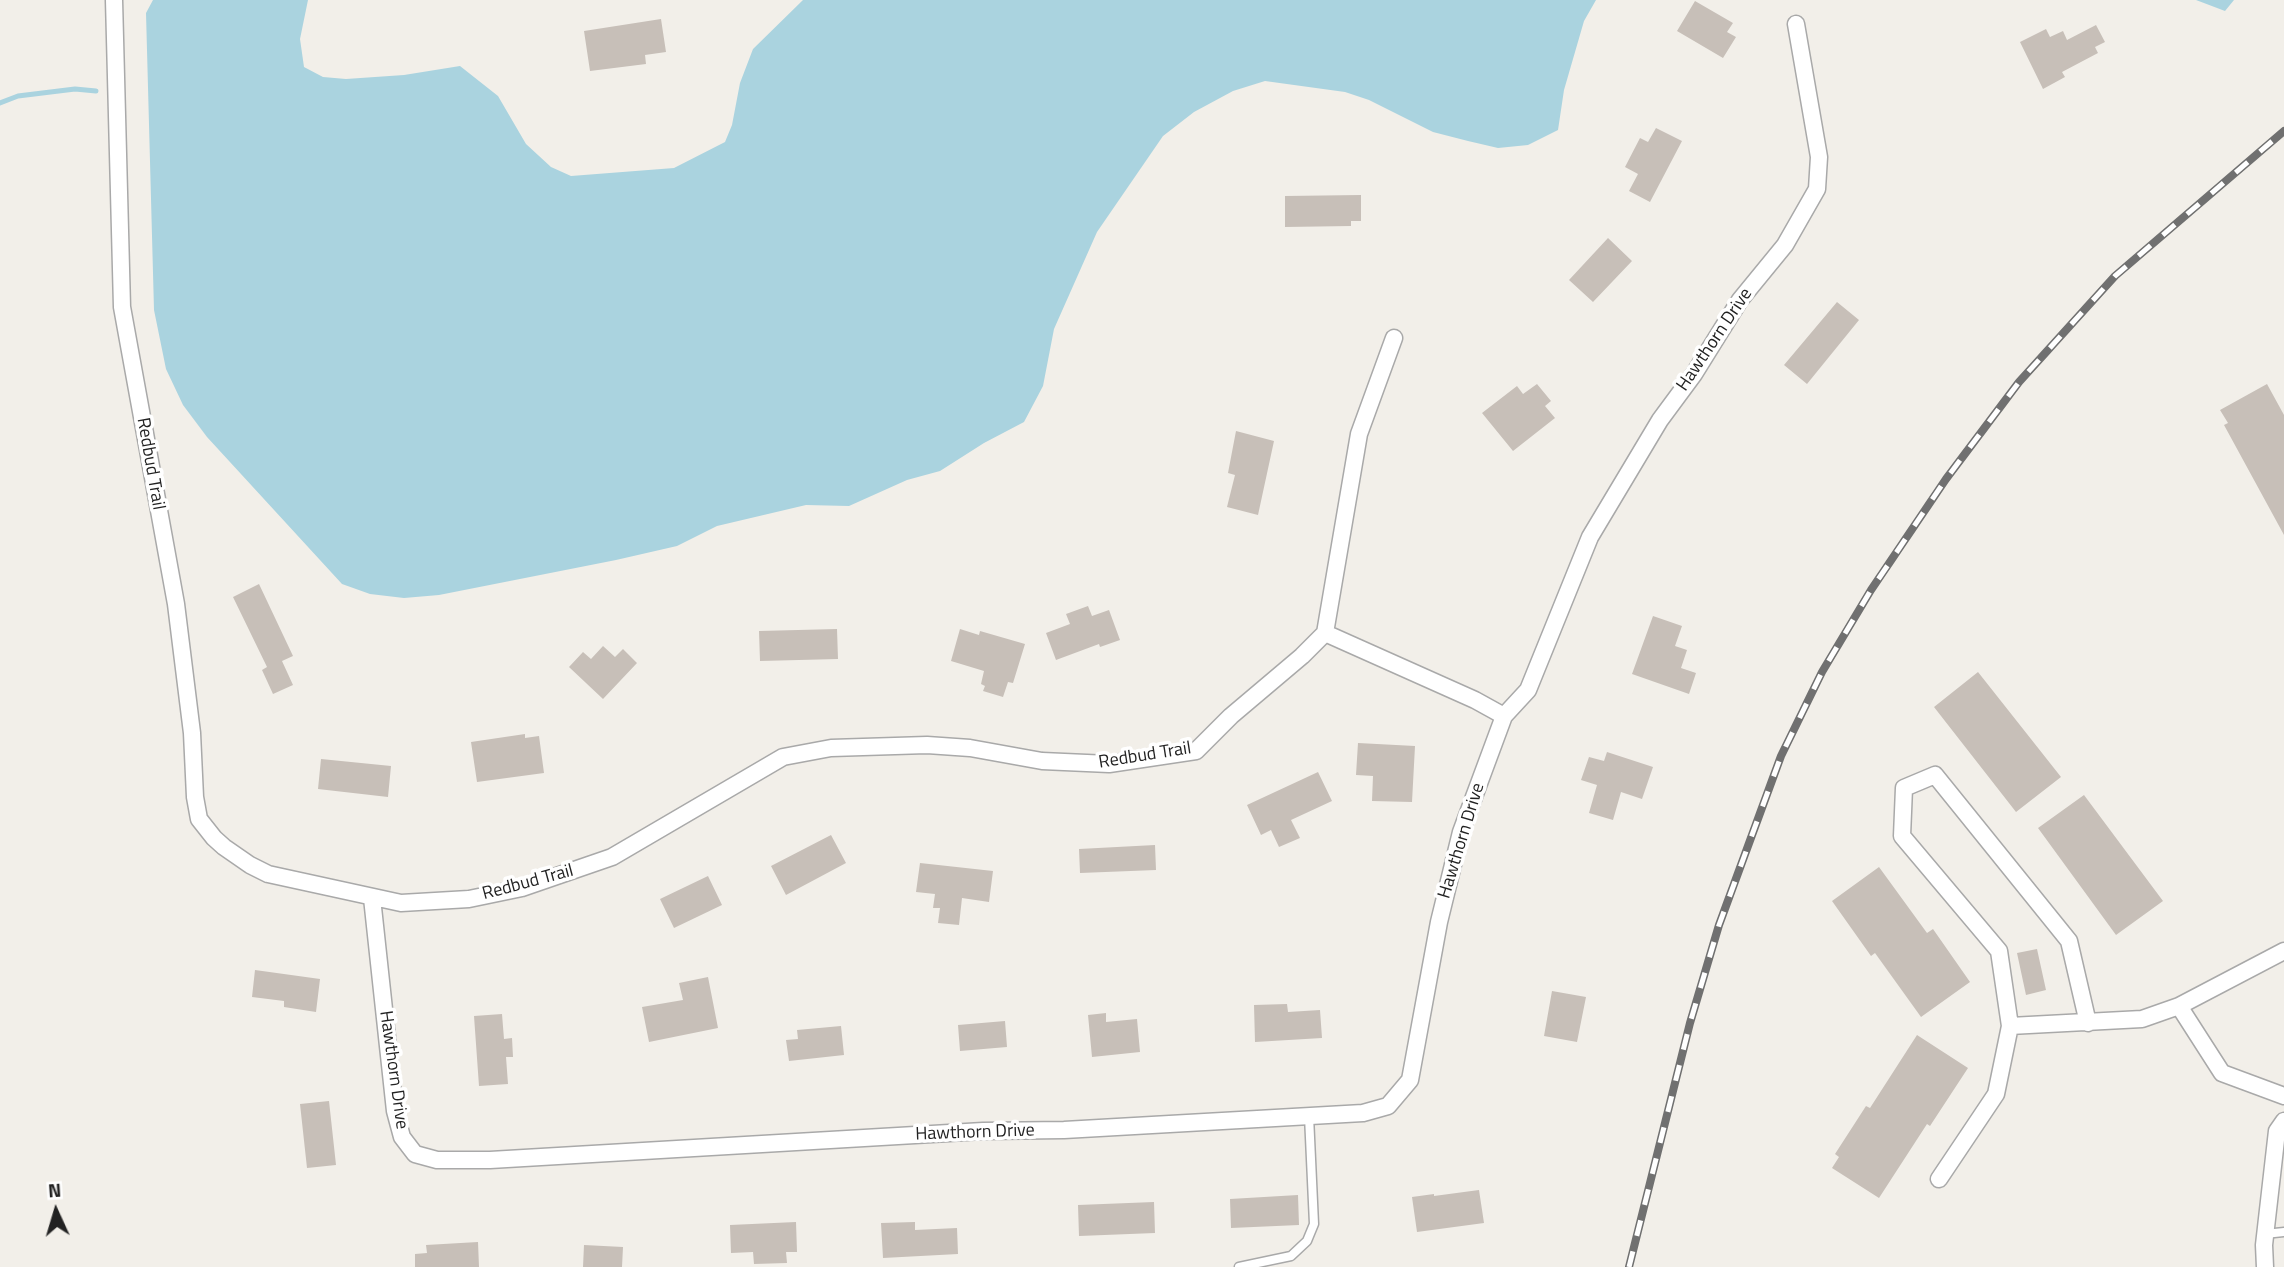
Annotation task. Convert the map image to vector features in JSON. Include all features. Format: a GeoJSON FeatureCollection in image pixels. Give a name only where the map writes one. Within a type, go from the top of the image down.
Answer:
{"type":"FeatureCollection","features":[{"type":"Feature","properties":{"kind":"street","name":"Redbud Trail"},"geometry":{"type":"LineString","coordinates":[[114,0],[121,307],[176,604],[192,733],[195,797],[199,818],[214,838],[250,865],[268,874],[372,898],[401,903],[447,901],[522,888],[612,856],[783,757],[831,748],[928,745],[970,748],[1042,761],[1090,765],[1196,751],[1231,716],[1325,633]]}},
{"type":"Feature","properties":{"kind":"street","name":"Hawthorn Drive"},"geometry":{"type":"LineString","coordinates":[[372,898],[395,1111],[402,1137],[415,1154],[437,1160],[490,1160],[969,1132],[1064,1130],[1363,1113],[1388,1106],[1410,1080],[1438,922],[1461,832],[1504,716],[1528,690],[1590,537],[1660,420],[1694,374],[1740,300],[1785,245],[1817,189],[1819,157],[1796,24]]}},
{"type":"Feature","properties":{"kind":"street"},"geometry":{"type":"LineString","coordinates":[[1394,338],[1359,434],[1325,633],[1475,700],[1504,716]]}},
{"type":"Feature","properties":{"kind":"street"},"geometry":{"type":"LineString","coordinates":[[1939,1179],[1996,1094],[2010,1026],[1999,951],[1902,836],[1904,788],[1935,775],[2069,941],[2088,1023]]}},
{"type":"Feature","properties":{"kind":"street"},"geometry":{"type":"LineString","coordinates":[[2010,1026],[2142,1019],[2179,1006],[2284,951]]}},
{"type":"Feature","properties":{"kind":"street"},"geometry":{"type":"LineString","coordinates":[[2179,1006],[2222,1073],[2284,1096]]}},
{"type":"Feature","properties":{"kind":"street"},"geometry":{"type":"LineString","coordinates":[[2264,1267],[2265,1234],[2277,1131],[2284,1121]]}},
{"type":"Feature","properties":{"kind":"lane"},"geometry":{"type":"LineString","coordinates":[[1239,1267],[1291,1256],[1307,1241],[1314,1224],[1309,1116]]}},
{"type":"Feature","properties":{"kind":"lane"},"geometry":{"type":"LineString","coordinates":[[2265,1234],[2284,1232]]}},
{"type":"Feature","properties":{"kind":"water"},"geometry":{"type":"Polygon","coordinates":[[[153,0],[308,0],[300,39],[304,67],[323,77],[346,79],[404,75],[460,66],[498,96],[526,144],[551,167],[571,176],[674,168],[725,142],[732,125],[740,83],[753,49],[803,0],[1596,0],[1584,21],[1564,90],[1558,130],[1528,145],[1498,148],[1468,141],[1433,132],[1369,100],[1345,92],[1265,81],[1233,91],[1194,112],[1163,136],[1097,232],[1054,329],[1043,386],[1024,422],[940,471],[907,480],[849,506],[806,505],[717,526],[677,546],[439,595],[404,598],[370,594],[342,584],[207,437],[183,405],[166,369],[154,310],[146,13],[153,0]]]}},
{"type":"Feature","properties":{"kind":"water"},"geometry":{"type":"Polygon","coordinates":[[[2196,0],[2234,0],[2225,11],[2196,0]]]}},
{"type":"Feature","properties":{"kind":"building"},"geometry":{"type":"Polygon","coordinates":[[[1695,1],[1733,23],[1727,32],[1736,37],[1723,58],[1677,31],[1695,1]]]}},
{"type":"Feature","properties":{"kind":"building"},"geometry":{"type":"Polygon","coordinates":[[[661,19],[666,52],[645,55],[646,64],[590,71],[584,31],[661,19]]]}},
{"type":"Feature","properties":{"kind":"building"},"geometry":{"type":"Polygon","coordinates":[[[2096,25],[2105,42],[2095,47],[2098,53],[2062,72],[2065,77],[2043,89],[2020,42],[2046,29],[2050,37],[2063,31],[2067,40],[2096,25]]]}},
{"type":"Feature","properties":{"kind":"building"},"geometry":{"type":"Polygon","coordinates":[[[1656,128],[1682,141],[1650,202],[1629,191],[1638,174],[1625,167],[1640,138],[1648,142],[1656,128]]]}},
{"type":"Feature","properties":{"kind":"building"},"geometry":{"type":"Polygon","coordinates":[[[1361,195],[1361,221],[1351,221],[1351,226],[1285,227],[1285,196],[1361,195]]]}},
{"type":"Feature","properties":{"kind":"building"},"geometry":{"type":"Polygon","coordinates":[[[1608,238],[1632,261],[1593,302],[1569,280],[1608,238]]]}},
{"type":"Feature","properties":{"kind":"building"},"geometry":{"type":"Polygon","coordinates":[[[1837,302],[1859,320],[1807,384],[1784,365],[1837,302]]]}},
{"type":"Feature","properties":{"kind":"building"},"geometry":{"type":"Polygon","coordinates":[[[1537,384],[1551,401],[1545,406],[1555,418],[1513,451],[1482,413],[1517,386],[1523,394],[1537,384]]]}},
{"type":"Feature","properties":{"kind":"building"},"geometry":{"type":"Polygon","coordinates":[[[2267,384],[2284,415],[2284,535],[2224,425],[2228,423],[2220,410],[2267,384]]]}},
{"type":"Feature","properties":{"kind":"building"},"geometry":{"type":"Polygon","coordinates":[[[1236,431],[1274,441],[1258,515],[1227,507],[1235,475],[1228,473],[1236,431]]]}},
{"type":"Feature","properties":{"kind":"building"},"geometry":{"type":"Polygon","coordinates":[[[259,584],[293,656],[282,661],[293,685],[273,694],[262,670],[267,667],[233,597],[259,584]]]}},
{"type":"Feature","properties":{"kind":"building"},"geometry":{"type":"Polygon","coordinates":[[[1088,606],[1092,616],[1109,610],[1120,640],[1100,647],[1099,644],[1056,660],[1046,633],[1070,624],[1066,614],[1088,606]]]}},
{"type":"Feature","properties":{"kind":"building"},"geometry":{"type":"Polygon","coordinates":[[[1653,616],[1682,626],[1675,646],[1687,650],[1681,668],[1696,673],[1689,694],[1632,674],[1653,616]]]}},
{"type":"Feature","properties":{"kind":"building"},"geometry":{"type":"Polygon","coordinates":[[[837,629],[838,659],[760,661],[759,631],[837,629]]]}},
{"type":"Feature","properties":{"kind":"building"},"geometry":{"type":"Polygon","coordinates":[[[960,629],[979,635],[980,631],[1025,644],[1013,683],[1008,682],[1003,697],[983,691],[985,686],[981,684],[984,671],[951,661],[960,629]]]}},
{"type":"Feature","properties":{"kind":"building"},"geometry":{"type":"Polygon","coordinates":[[[603,646],[615,657],[623,649],[637,663],[603,699],[569,667],[583,652],[591,659],[603,646]]]}},
{"type":"Feature","properties":{"kind":"building"},"geometry":{"type":"Polygon","coordinates":[[[1978,672],[2061,777],[2016,812],[1934,707],[1978,672]]]}},
{"type":"Feature","properties":{"kind":"building"},"geometry":{"type":"Polygon","coordinates":[[[525,734],[525,738],[539,736],[544,773],[477,782],[471,742],[525,734]]]}},
{"type":"Feature","properties":{"kind":"building"},"geometry":{"type":"Polygon","coordinates":[[[1358,743],[1415,746],[1412,802],[1372,801],[1373,776],[1356,775],[1358,743]]]}},
{"type":"Feature","properties":{"kind":"building"},"geometry":{"type":"Polygon","coordinates":[[[1607,752],[1653,767],[1642,799],[1621,792],[1613,820],[1589,813],[1597,785],[1581,780],[1589,757],[1604,761],[1607,752]]]}},
{"type":"Feature","properties":{"kind":"building"},"geometry":{"type":"Polygon","coordinates":[[[321,759],[391,766],[388,797],[318,789],[321,759]]]}},
{"type":"Feature","properties":{"kind":"building"},"geometry":{"type":"Polygon","coordinates":[[[1318,772],[1332,801],[1291,820],[1300,838],[1279,847],[1271,830],[1261,835],[1247,805],[1318,772]]]}},
{"type":"Feature","properties":{"kind":"building"},"geometry":{"type":"Polygon","coordinates":[[[2084,795],[2163,901],[2116,935],[2038,828],[2084,795]]]}},
{"type":"Feature","properties":{"kind":"building"},"geometry":{"type":"Polygon","coordinates":[[[831,835],[846,863],[786,895],[771,866],[831,835]]]}},
{"type":"Feature","properties":{"kind":"building"},"geometry":{"type":"Polygon","coordinates":[[[1155,845],[1156,870],[1080,873],[1079,849],[1155,845]]]}},
{"type":"Feature","properties":{"kind":"building"},"geometry":{"type":"Polygon","coordinates":[[[920,863],[993,871],[989,902],[962,898],[959,925],[938,923],[940,908],[933,908],[935,894],[916,892],[920,863]]]}},
{"type":"Feature","properties":{"kind":"building"},"geometry":{"type":"Polygon","coordinates":[[[1879,867],[1927,933],[1933,929],[1970,982],[1921,1017],[1875,953],[1871,956],[1832,901],[1879,867]]]}},
{"type":"Feature","properties":{"kind":"building"},"geometry":{"type":"Polygon","coordinates":[[[708,876],[722,905],[674,928],[660,899],[708,876]]]}},
{"type":"Feature","properties":{"kind":"building"},"geometry":{"type":"Polygon","coordinates":[[[2037,949],[2046,990],[2026,995],[2017,953],[2037,949]]]}},
{"type":"Feature","properties":{"kind":"building"},"geometry":{"type":"Polygon","coordinates":[[[255,970],[320,979],[316,1012],[284,1007],[284,1001],[252,997],[255,970]]]}},
{"type":"Feature","properties":{"kind":"building"},"geometry":{"type":"Polygon","coordinates":[[[708,977],[718,1028],[649,1042],[642,1007],[683,1000],[679,983],[708,977]]]}},
{"type":"Feature","properties":{"kind":"building"},"geometry":{"type":"Polygon","coordinates":[[[1552,991],[1586,997],[1577,1042],[1544,1036],[1552,991]]]}},
{"type":"Feature","properties":{"kind":"building"},"geometry":{"type":"Polygon","coordinates":[[[1287,1004],[1288,1012],[1320,1010],[1322,1038],[1255,1042],[1254,1005],[1287,1004]]]}},
{"type":"Feature","properties":{"kind":"building"},"geometry":{"type":"Polygon","coordinates":[[[1106,1013],[1106,1022],[1137,1019],[1140,1052],[1092,1057],[1088,1015],[1106,1013]]]}},
{"type":"Feature","properties":{"kind":"building"},"geometry":{"type":"Polygon","coordinates":[[[502,1014],[504,1039],[512,1038],[513,1057],[506,1057],[508,1084],[479,1086],[474,1016],[502,1014]]]}},
{"type":"Feature","properties":{"kind":"building"},"geometry":{"type":"Polygon","coordinates":[[[1005,1021],[1007,1047],[960,1051],[958,1025],[1005,1021]]]}},
{"type":"Feature","properties":{"kind":"building"},"geometry":{"type":"Polygon","coordinates":[[[841,1026],[844,1055],[789,1061],[786,1040],[798,1039],[797,1030],[841,1026]]]}},
{"type":"Feature","properties":{"kind":"building"},"geometry":{"type":"Polygon","coordinates":[[[1917,1035],[1968,1068],[1930,1126],[1927,1124],[1879,1198],[1832,1168],[1839,1157],[1835,1154],[1866,1106],[1870,1108],[1917,1035]]]}},
{"type":"Feature","properties":{"kind":"building"},"geometry":{"type":"Polygon","coordinates":[[[329,1101],[336,1165],[307,1168],[300,1104],[329,1101]]]}},
{"type":"Feature","properties":{"kind":"building"},"geometry":{"type":"Polygon","coordinates":[[[1479,1190],[1484,1223],[1417,1232],[1412,1197],[1479,1190]]]}},
{"type":"Feature","properties":{"kind":"building"},"geometry":{"type":"Polygon","coordinates":[[[1298,1195],[1299,1225],[1231,1228],[1230,1199],[1298,1195]]]}},
{"type":"Feature","properties":{"kind":"building"},"geometry":{"type":"Polygon","coordinates":[[[1154,1202],[1155,1233],[1079,1236],[1078,1205],[1154,1202]]]}},
{"type":"Feature","properties":{"kind":"building"},"geometry":{"type":"Polygon","coordinates":[[[796,1222],[797,1252],[786,1252],[787,1263],[754,1264],[753,1252],[731,1253],[730,1225],[796,1222]]]}},
{"type":"Feature","properties":{"kind":"building"},"geometry":{"type":"Polygon","coordinates":[[[915,1222],[915,1230],[957,1228],[958,1254],[883,1258],[881,1223],[915,1222]]]}},
{"type":"Feature","properties":{"kind":"building"},"geometry":{"type":"Polygon","coordinates":[[[478,1242],[479,1267],[415,1267],[415,1254],[427,1253],[426,1245],[478,1242]]]}},
{"type":"Feature","properties":{"kind":"building"},"geometry":{"type":"Polygon","coordinates":[[[584,1245],[623,1247],[622,1267],[583,1267],[584,1245]]]}},
{"type":"Feature","properties":{"kind":"waterway"},"geometry":{"type":"LineString","coordinates":[[0,103],[18,96],[75,89],[96,91]]}},
{"type":"Feature","properties":{"kind":"railway"},"geometry":{"type":"LineString","coordinates":[[1629,1267],[1690,1023],[1719,925],[1781,756],[1822,672],[1871,590],[1946,479],[2019,382],[2115,276],[2284,131]]}}]}
